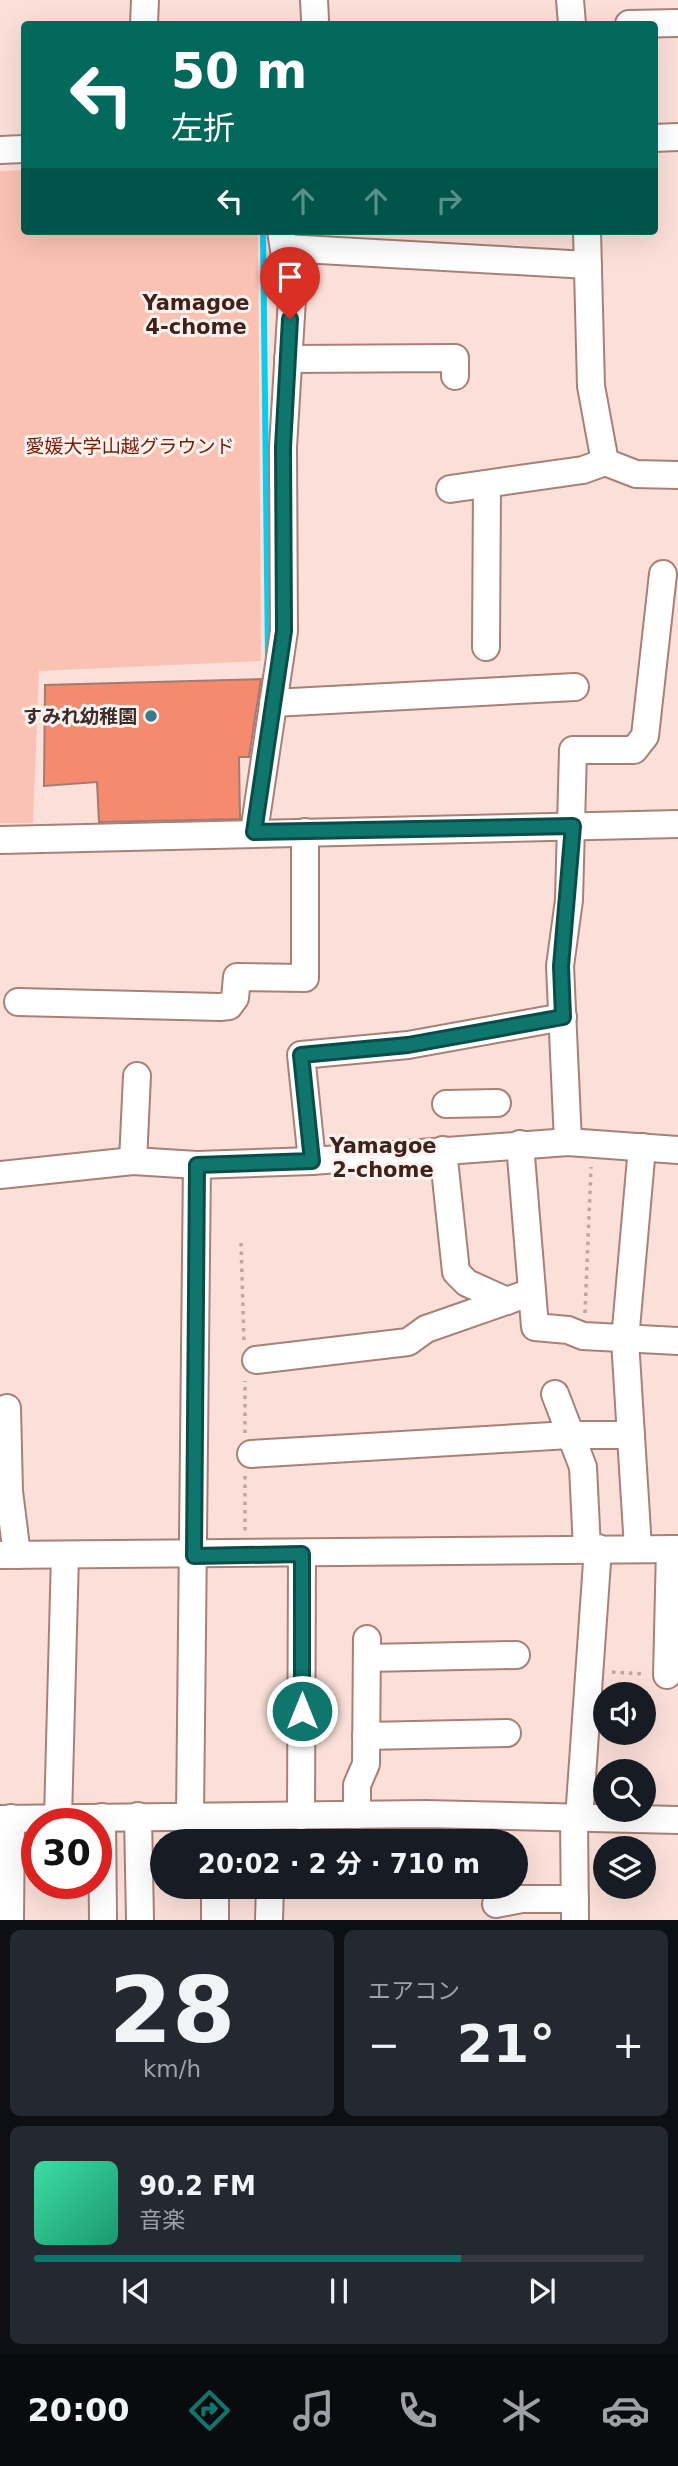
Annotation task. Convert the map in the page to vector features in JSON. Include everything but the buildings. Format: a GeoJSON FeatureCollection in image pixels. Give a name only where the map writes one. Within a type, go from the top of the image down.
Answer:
{"type":"FeatureCollection","features":[{"type":"Feature","properties":{"kind":"street"},"geometry":{"type":"LineString","coordinates":[[144,21],[145,0]]}},
{"type":"Feature","properties":{"kind":"street"},"geometry":{"type":"LineString","coordinates":[[569,0],[572,21]]}},
{"type":"Feature","properties":{"kind":"street"},"geometry":{"type":"LineString","coordinates":[[658,23],[678,23]]}},
{"type":"Feature","properties":{"kind":"street"},"geometry":{"type":"LineString","coordinates":[[658,138],[678,137]]}},
{"type":"Feature","properties":{"kind":"street"},"geometry":{"type":"LineString","coordinates":[[0,150],[21,149]]}},
{"type":"Feature","properties":{"kind":"street"},"geometry":{"type":"LineString","coordinates":[[587,235],[591,386],[605,462]]}},
{"type":"Feature","properties":{"kind":"street"},"geometry":{"type":"LineString","coordinates":[[254,832],[284,631],[283,447],[292,299],[283,240],[588,265]]}},
{"type":"Feature","properties":{"kind":"street"},"geometry":{"type":"LineString","coordinates":[[288,359],[455,359],[455,376]]}},
{"type":"Feature","properties":{"kind":"street"},"geometry":{"type":"LineString","coordinates":[[450,489],[583,470],[605,462],[636,474],[678,475]]}},
{"type":"Feature","properties":{"kind":"street"},"geometry":{"type":"LineString","coordinates":[[485,647],[487,484]]}},
{"type":"Feature","properties":{"kind":"street"},"geometry":{"type":"LineString","coordinates":[[580,1143],[563,1017],[561,966],[573,826],[570,770],[573,750],[634,750],[645,736],[663,574]]}},
{"type":"Feature","properties":{"kind":"street"},"geometry":{"type":"LineString","coordinates":[[274,702],[575,687]]}},
{"type":"Feature","properties":{"kind":"street"},"geometry":{"type":"LineString","coordinates":[[0,840],[678,824]]}},
{"type":"Feature","properties":{"kind":"street"},"geometry":{"type":"LineString","coordinates":[[18,1002],[220,1007],[229,1006],[235,999],[237,977],[305,978],[305,832]]}},
{"type":"Feature","properties":{"kind":"street"},"geometry":{"type":"LineString","coordinates":[[312,1161],[301,1055],[408,1045],[563,1017]]}},
{"type":"Feature","properties":{"kind":"street"},"geometry":{"type":"LineString","coordinates":[[132,1161],[136,1076]]}},
{"type":"Feature","properties":{"kind":"street"},"geometry":{"type":"LineString","coordinates":[[471,1147],[457,1103],[497,1102]]}},
{"type":"Feature","properties":{"kind":"street"},"geometry":{"type":"LineString","coordinates":[[0,1175],[132,1161],[197,1165],[312,1161],[520,1144],[580,1143],[678,1150],[678,1135]]}},
{"type":"Feature","properties":{"kind":"street"},"geometry":{"type":"LineString","coordinates":[[520,1144],[535,1327],[568,1330],[583,1336],[678,1341]]}},
{"type":"Feature","properties":{"kind":"street"},"geometry":{"type":"LineString","coordinates":[[638,1548],[625,1340],[642,1147]]}},
{"type":"Feature","properties":{"kind":"street"},"geometry":{"type":"LineString","coordinates":[[443,1150],[452,1257],[456,1272],[474,1287],[507,1301]]}},
{"type":"Feature","properties":{"kind":"street"},"geometry":{"type":"LineString","coordinates":[[190,1816],[197,1165]]}},
{"type":"Feature","properties":{"kind":"street"},"geometry":{"type":"LineString","coordinates":[[249,1360],[408,1342],[426,1329],[532,1292]]}},
{"type":"Feature","properties":{"kind":"street"},"geometry":{"type":"LineString","coordinates":[[496,1904],[522,1899],[575,1910],[576,1819],[589,1671],[592,1548],[583,1467],[555,1394]]}},
{"type":"Feature","properties":{"kind":"street"},"geometry":{"type":"LineString","coordinates":[[7,1408],[9,1555],[194,1556],[592,1548],[674,1549],[667,1675]]}},
{"type":"Feature","properties":{"kind":"street"},"geometry":{"type":"LineString","coordinates":[[247,1454],[569,1434],[631,1435]]}},
{"type":"Feature","properties":{"kind":"street"},"geometry":{"type":"LineString","coordinates":[[301,1816],[302,1554]]}},
{"type":"Feature","properties":{"kind":"street"},"geometry":{"type":"LineString","coordinates":[[58,1808],[65,1555]]}},
{"type":"Feature","properties":{"kind":"street"},"geometry":{"type":"LineString","coordinates":[[357,1815],[357,1785],[366,1764],[367,1648],[516,1655]]}},
{"type":"Feature","properties":{"kind":"street"},"geometry":{"type":"LineString","coordinates":[[366,1736],[508,1732]]}},
{"type":"Feature","properties":{"kind":"street"},"geometry":{"type":"LineString","coordinates":[[138,1816],[140,1920]]}},
{"type":"Feature","properties":{"kind":"street"},"geometry":{"type":"LineString","coordinates":[[112,1817],[190,1816],[216,1829],[271,1828],[301,1816],[678,1820]]}},
{"type":"Feature","properties":{"kind":"street"},"geometry":{"type":"LineString","coordinates":[[5,1819],[10,1920]]}},
{"type":"Feature","properties":{"kind":"street"},"geometry":{"type":"LineString","coordinates":[[103,1899],[103,1920]]}},
{"type":"Feature","properties":{"kind":"street"},"geometry":{"type":"LineString","coordinates":[[215,1899],[215,1920]]}},
{"type":"Feature","properties":{"kind":"street"},"geometry":{"type":"LineString","coordinates":[[269,1920],[270,1899]]}},
{"type":"Feature","properties":{"kind":"path"},"geometry":{"type":"LineString","coordinates":[[580,1143],[588,1280],[583,1336]]}},
{"type":"Feature","properties":{"kind":"path"},"geometry":{"type":"LineString","coordinates":[[240,1243],[249,1360],[246,1555]]}},
{"type":"Feature","properties":{"kind":"path"},"geometry":{"type":"LineString","coordinates":[[589,1671],[667,1675]]}},
{"type":"Feature","properties":{"kind":"green space","name":"愛媛大学山越グラウンド"},"geometry":{"type":"Polygon","coordinates":[[[21,170],[21,235],[258,235],[261,661],[39,671],[33,823],[0,823],[0,171],[21,170]]]}},
{"type":"Feature","properties":{"kind":"waterway"},"geometry":{"type":"LineString","coordinates":[[263,235],[268,658]]}},
{"type":"Feature","properties":{"kind":"place","name":"すみれ幼稚園"},"geometry":{"type":"Point","coordinates":[151,716]}},
{"type":"Feature","properties":{"kind":"district","name":"Yamagoe 4-chome"},"geometry":{"type":"Point","coordinates":[196,315]}},
{"type":"Feature","properties":{"kind":"district","name":"Yamagoe 2-chome"},"geometry":{"type":"Point","coordinates":[383,1158]}},
{"type":"Feature","properties":{"kind":"route"},"geometry":{"type":"LineString","coordinates":[[290,319],[283,447],[284,631],[254,832],[573,826],[569,900],[561,966],[563,1017],[408,1045],[301,1055],[312,1161],[197,1165],[194,1556],[302,1554],[302,1711]]}}]}
